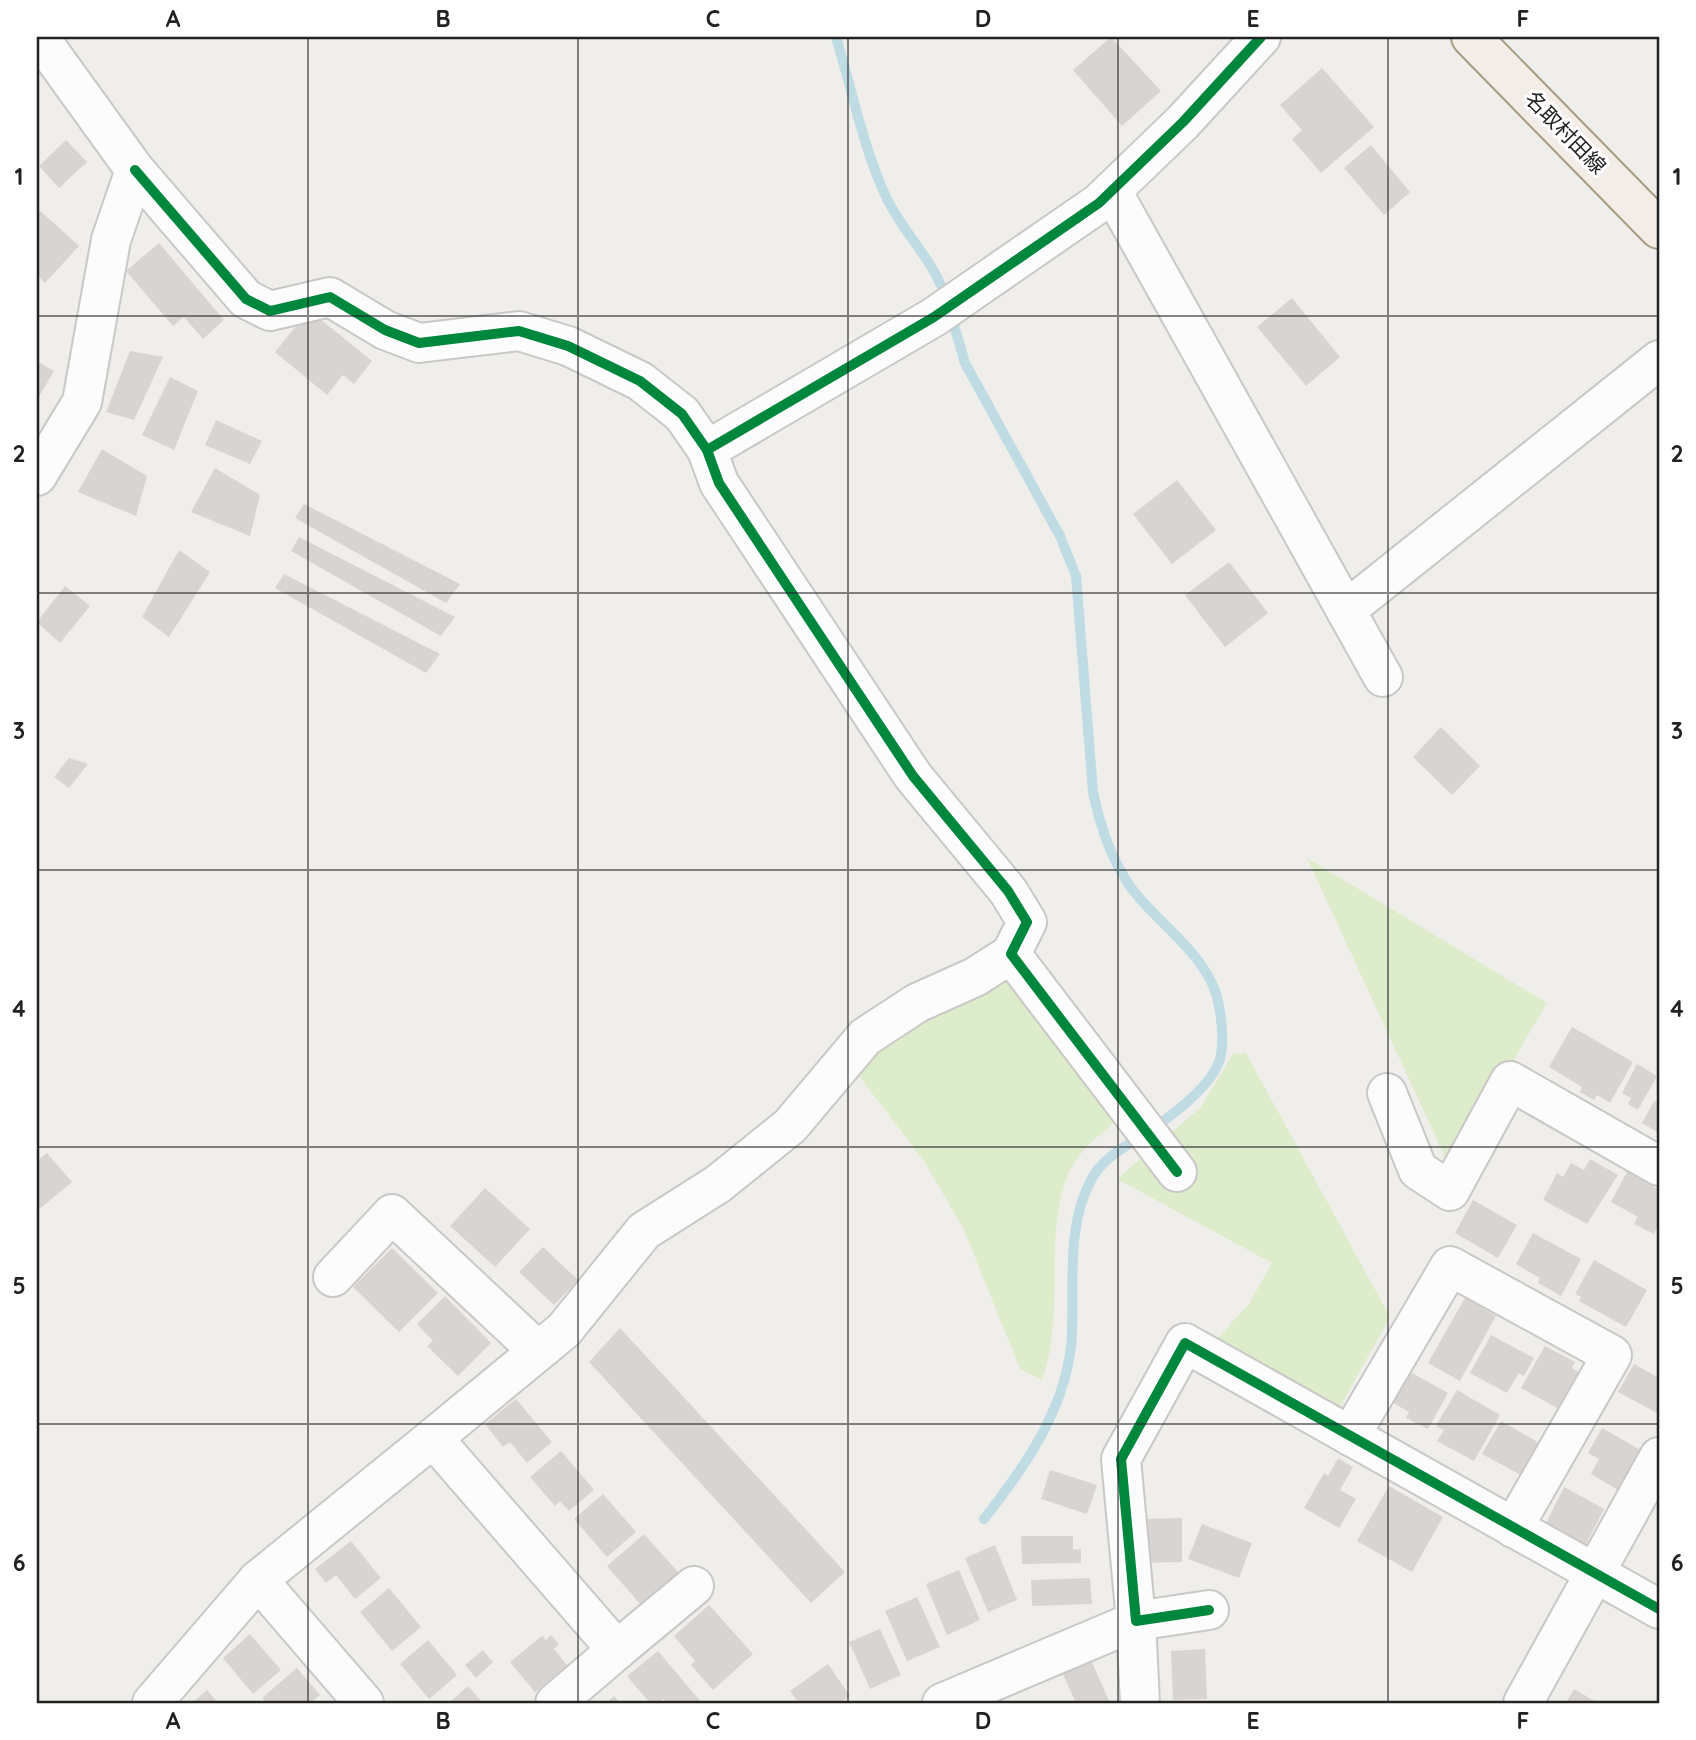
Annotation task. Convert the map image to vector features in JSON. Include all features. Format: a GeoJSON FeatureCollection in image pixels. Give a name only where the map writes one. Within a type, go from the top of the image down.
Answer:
{"type":"FeatureCollection","features":[{"type":"Feature","properties":{"kind":"main road","name":"名取村田線"},"geometry":{"type":"LineString","coordinates":[[1471,37],[1659,229]]}},
{"type":"Feature","properties":{"kind":"street"},"geometry":{"type":"LineString","coordinates":[[39,37],[135,170],[246,299],[270,311],[330,297],[385,330],[419,343],[519,331],[568,345],[640,381],[682,414],[707,450],[719,483],[913,776],[1008,891],[1027,922],[1011,954],[975,977],[917,1003],[865,1037],[836,1076],[790,1126],[718,1184],[644,1231],[564,1330],[258,1580],[152,1703]]}},
{"type":"Feature","properties":{"kind":"street"},"geometry":{"type":"LineString","coordinates":[[707,450],[934,317],[1099,202],[1183,122],[1261,37]]}},
{"type":"Feature","properties":{"kind":"street"},"geometry":{"type":"LineString","coordinates":[[37,476],[82,402],[111,240],[135,170]]}},
{"type":"Feature","properties":{"kind":"street"},"geometry":{"type":"LineString","coordinates":[[1112,191],[1383,677]]}},
{"type":"Feature","properties":{"kind":"street"},"geometry":{"type":"LineString","coordinates":[[1346,610],[1659,360]]}},
{"type":"Feature","properties":{"kind":"street"},"geometry":{"type":"LineString","coordinates":[[1011,954],[1177,1172]]}},
{"type":"Feature","properties":{"kind":"street"},"geometry":{"type":"LineString","coordinates":[[1387,1093],[1418,1170],[1450,1191],[1510,1081],[1659,1166]]}},
{"type":"Feature","properties":{"kind":"street"},"geometry":{"type":"LineString","coordinates":[[333,1278],[392,1214],[538,1351]]}},
{"type":"Feature","properties":{"kind":"street"},"geometry":{"type":"LineString","coordinates":[[1350,1436],[1450,1266],[1612,1355],[1513,1528]]}},
{"type":"Feature","properties":{"kind":"street"},"geometry":{"type":"LineString","coordinates":[[1140,1703],[1136,1621],[1121,1459],[1185,1343],[1659,1609]]}},
{"type":"Feature","properties":{"kind":"street"},"geometry":{"type":"LineString","coordinates":[[433,1438],[617,1650]]}},
{"type":"Feature","properties":{"kind":"street"},"geometry":{"type":"LineString","coordinates":[[1523,1703],[1659,1457]]}},
{"type":"Feature","properties":{"kind":"street"},"geometry":{"type":"LineString","coordinates":[[258,1580],[364,1703]]}},
{"type":"Feature","properties":{"kind":"street"},"geometry":{"type":"LineString","coordinates":[[555,1703],[694,1586]]}},
{"type":"Feature","properties":{"kind":"street"},"geometry":{"type":"LineString","coordinates":[[942,1703],[1136,1621],[1209,1610]]}},
{"type":"Feature","properties":{"kind":"green space"},"geometry":{"type":"Polygon","coordinates":[[[1307,858],[1547,1003],[1450,1168],[1307,858]]]}},
{"type":"Feature","properties":{"kind":"green space"},"geometry":{"type":"Polygon","coordinates":[[[1007,972],[1120,1118],[1076,1159],[1067,1177],[1056,1227],[1053,1329],[1042,1380],[1020,1369],[964,1230],[925,1163],[853,1068],[875,1044],[1007,972]]]}},
{"type":"Feature","properties":{"kind":"green space"},"geometry":{"type":"Polygon","coordinates":[[[1246,1053],[1390,1317],[1341,1405],[1331,1410],[1215,1341],[1249,1304],[1272,1263],[1117,1179],[1200,1108],[1233,1054],[1246,1053]]]}},
{"type":"Feature","properties":{"kind":"building"},"geometry":{"type":"Polygon","coordinates":[[[1111,37],[1161,91],[1122,126],[1073,70],[1111,37]]]}},
{"type":"Feature","properties":{"kind":"building"},"geometry":{"type":"Polygon","coordinates":[[[1322,68],[1374,127],[1321,173],[1292,139],[1302,130],[1280,105],[1322,68]]]}},
{"type":"Feature","properties":{"kind":"building"},"geometry":{"type":"Polygon","coordinates":[[[66,140],[87,162],[59,188],[39,166],[66,140]]]}},
{"type":"Feature","properties":{"kind":"building"},"geometry":{"type":"Polygon","coordinates":[[[1371,145],[1410,192],[1384,215],[1344,168],[1371,145]]]}},
{"type":"Feature","properties":{"kind":"building"},"geometry":{"type":"Polygon","coordinates":[[[37,208],[79,246],[45,283],[37,275],[37,208]]]}},
{"type":"Feature","properties":{"kind":"building"},"geometry":{"type":"Polygon","coordinates":[[[159,243],[224,320],[203,339],[184,317],[173,326],[126,271],[159,243]]]}},
{"type":"Feature","properties":{"kind":"building"},"geometry":{"type":"Polygon","coordinates":[[[1292,298],[1340,357],[1306,386],[1257,327],[1292,298]]]}},
{"type":"Feature","properties":{"kind":"building"},"geometry":{"type":"Polygon","coordinates":[[[309,310],[372,361],[354,384],[343,375],[327,395],[275,352],[309,310]]]}},
{"type":"Feature","properties":{"kind":"building"},"geometry":{"type":"Polygon","coordinates":[[[130,351],[163,357],[134,420],[106,412],[130,351]]]}},
{"type":"Feature","properties":{"kind":"building"},"geometry":{"type":"Polygon","coordinates":[[[37,361],[54,371],[37,400],[37,361]]]}},
{"type":"Feature","properties":{"kind":"building"},"geometry":{"type":"Polygon","coordinates":[[[170,377],[198,391],[174,450],[142,435],[170,377]]]}},
{"type":"Feature","properties":{"kind":"building"},"geometry":{"type":"Polygon","coordinates":[[[216,420],[262,441],[250,464],[205,445],[216,420]]]}},
{"type":"Feature","properties":{"kind":"building"},"geometry":{"type":"Polygon","coordinates":[[[102,449],[147,476],[136,516],[78,492],[102,449]]]}},
{"type":"Feature","properties":{"kind":"building"},"geometry":{"type":"Polygon","coordinates":[[[215,468],[260,495],[250,536],[191,512],[215,468]]]}},
{"type":"Feature","properties":{"kind":"building"},"geometry":{"type":"Polygon","coordinates":[[[1177,480],[1216,530],[1172,564],[1133,514],[1177,480]]]}},
{"type":"Feature","properties":{"kind":"building"},"geometry":{"type":"Polygon","coordinates":[[[304,504],[460,584],[446,603],[295,518],[304,504]]]}},
{"type":"Feature","properties":{"kind":"building"},"geometry":{"type":"Polygon","coordinates":[[[299,537],[455,617],[441,636],[291,551],[299,537]]]}},
{"type":"Feature","properties":{"kind":"building"},"geometry":{"type":"Polygon","coordinates":[[[179,550],[210,572],[169,637],[142,617],[179,550]]]}},
{"type":"Feature","properties":{"kind":"building"},"geometry":{"type":"Polygon","coordinates":[[[1229,562],[1268,613],[1225,647],[1185,595],[1229,562]]]}},
{"type":"Feature","properties":{"kind":"building"},"geometry":{"type":"Polygon","coordinates":[[[284,574],[440,654],[426,673],[275,588],[284,574]]]}},
{"type":"Feature","properties":{"kind":"building"},"geometry":{"type":"Polygon","coordinates":[[[65,586],[90,606],[60,643],[37,622],[65,586]]]}},
{"type":"Feature","properties":{"kind":"building"},"geometry":{"type":"Polygon","coordinates":[[[1441,727],[1480,766],[1452,795],[1413,757],[1441,727]]]}},
{"type":"Feature","properties":{"kind":"building"},"geometry":{"type":"Polygon","coordinates":[[[69,758],[88,764],[69,788],[54,777],[69,758]]]}},
{"type":"Feature","properties":{"kind":"building"},"geometry":{"type":"Polygon","coordinates":[[[1572,1027],[1633,1062],[1610,1103],[1597,1095],[1594,1100],[1580,1092],[1582,1087],[1549,1067],[1572,1027]]]}},
{"type":"Feature","properties":{"kind":"building"},"geometry":{"type":"Polygon","coordinates":[[[1637,1064],[1657,1076],[1638,1110],[1628,1104],[1631,1098],[1622,1093],[1637,1064]]]}},
{"type":"Feature","properties":{"kind":"building"},"geometry":{"type":"Polygon","coordinates":[[[1654,1101],[1659,1103],[1659,1133],[1642,1123],[1654,1101]]]}},
{"type":"Feature","properties":{"kind":"building"},"geometry":{"type":"Polygon","coordinates":[[[47,1153],[72,1182],[37,1211],[37,1161],[47,1153]]]}},
{"type":"Feature","properties":{"kind":"building"},"geometry":{"type":"Polygon","coordinates":[[[1590,1159],[1618,1175],[1587,1224],[1543,1200],[1557,1173],[1563,1177],[1571,1163],[1584,1170],[1590,1159]]]}},
{"type":"Feature","properties":{"kind":"building"},"geometry":{"type":"Polygon","coordinates":[[[1627,1172],[1659,1190],[1659,1225],[1654,1234],[1634,1224],[1638,1217],[1611,1202],[1627,1172]]]}},
{"type":"Feature","properties":{"kind":"building"},"geometry":{"type":"Polygon","coordinates":[[[485,1188],[530,1229],[495,1267],[450,1226],[485,1188]]]}},
{"type":"Feature","properties":{"kind":"building"},"geometry":{"type":"Polygon","coordinates":[[[1473,1200],[1517,1225],[1498,1258],[1455,1233],[1473,1200]]]}},
{"type":"Feature","properties":{"kind":"building"},"geometry":{"type":"Polygon","coordinates":[[[1533,1233],[1581,1259],[1561,1296],[1538,1283],[1540,1278],[1516,1264],[1533,1233]]]}},
{"type":"Feature","properties":{"kind":"building"},"geometry":{"type":"Polygon","coordinates":[[[543,1247],[578,1280],[554,1305],[519,1272],[543,1247]]]}},
{"type":"Feature","properties":{"kind":"building"},"geometry":{"type":"Polygon","coordinates":[[[392,1248],[438,1293],[399,1332],[353,1287],[392,1248]]]}},
{"type":"Feature","properties":{"kind":"building"},"geometry":{"type":"Polygon","coordinates":[[[1594,1260],[1647,1290],[1626,1327],[1579,1301],[1581,1297],[1575,1294],[1594,1260]]]}},
{"type":"Feature","properties":{"kind":"building"},"geometry":{"type":"Polygon","coordinates":[[[445,1296],[491,1343],[458,1376],[427,1346],[433,1341],[417,1324],[445,1296]]]}},
{"type":"Feature","properties":{"kind":"building"},"geometry":{"type":"Polygon","coordinates":[[[1465,1298],[1496,1316],[1460,1381],[1428,1363],[1465,1298]]]}},
{"type":"Feature","properties":{"kind":"building"},"geometry":{"type":"Polygon","coordinates":[[[620,1328],[845,1572],[811,1603],[589,1362],[620,1328]]]}},
{"type":"Feature","properties":{"kind":"building"},"geometry":{"type":"Polygon","coordinates":[[[1491,1335],[1534,1358],[1524,1376],[1519,1373],[1507,1393],[1470,1373],[1491,1335]]]}},
{"type":"Feature","properties":{"kind":"building"},"geometry":{"type":"Polygon","coordinates":[[[1545,1346],[1575,1362],[1572,1368],[1582,1374],[1561,1410],[1521,1388],[1545,1346]]]}},
{"type":"Feature","properties":{"kind":"building"},"geometry":{"type":"Polygon","coordinates":[[[1634,1364],[1659,1378],[1659,1414],[1618,1392],[1634,1364]]]}},
{"type":"Feature","properties":{"kind":"building"},"geometry":{"type":"Polygon","coordinates":[[[1405,1369],[1448,1393],[1428,1429],[1406,1418],[1409,1412],[1388,1400],[1405,1369]]]}},
{"type":"Feature","properties":{"kind":"building"},"geometry":{"type":"Polygon","coordinates":[[[1457,1390],[1500,1415],[1474,1461],[1437,1441],[1444,1430],[1436,1426],[1457,1390]]]}},
{"type":"Feature","properties":{"kind":"building"},"geometry":{"type":"Polygon","coordinates":[[[516,1399],[552,1442],[527,1463],[510,1442],[503,1447],[485,1424],[516,1399]]]}},
{"type":"Feature","properties":{"kind":"building"},"geometry":{"type":"Polygon","coordinates":[[[1501,1421],[1550,1449],[1532,1481],[1482,1454],[1501,1421]]]}},
{"type":"Feature","properties":{"kind":"building"},"geometry":{"type":"Polygon","coordinates":[[[1602,1428],[1653,1457],[1630,1497],[1591,1474],[1599,1459],[1588,1453],[1602,1428]]]}},
{"type":"Feature","properties":{"kind":"building"},"geometry":{"type":"Polygon","coordinates":[[[561,1451],[594,1490],[569,1511],[560,1501],[555,1506],[530,1477],[561,1451]]]}},
{"type":"Feature","properties":{"kind":"building"},"geometry":{"type":"Polygon","coordinates":[[[1338,1458],[1353,1467],[1340,1490],[1356,1499],[1339,1528],[1304,1508],[1324,1473],[1328,1476],[1338,1458]]]}},
{"type":"Feature","properties":{"kind":"building"},"geometry":{"type":"Polygon","coordinates":[[[1050,1470],[1097,1485],[1087,1514],[1041,1499],[1050,1470]]]}},
{"type":"Feature","properties":{"kind":"building"},"geometry":{"type":"Polygon","coordinates":[[[1389,1486],[1443,1517],[1412,1572],[1357,1541],[1389,1486]]]}},
{"type":"Feature","properties":{"kind":"building"},"geometry":{"type":"Polygon","coordinates":[[[1564,1487],[1604,1509],[1581,1554],[1541,1533],[1564,1487]]]}},
{"type":"Feature","properties":{"kind":"building"},"geometry":{"type":"Polygon","coordinates":[[[603,1494],[636,1532],[607,1557],[574,1519],[603,1494]]]}},
{"type":"Feature","properties":{"kind":"building"},"geometry":{"type":"Polygon","coordinates":[[[1182,1518],[1182,1562],[1141,1563],[1141,1519],[1182,1518]]]}},
{"type":"Feature","properties":{"kind":"building"},"geometry":{"type":"Polygon","coordinates":[[[1202,1524],[1252,1543],[1239,1578],[1188,1559],[1202,1524]]]}},
{"type":"Feature","properties":{"kind":"building"},"geometry":{"type":"Polygon","coordinates":[[[644,1534],[679,1573],[641,1605],[607,1566],[644,1534]]]}},
{"type":"Feature","properties":{"kind":"building"},"geometry":{"type":"Polygon","coordinates":[[[1021,1536],[1073,1536],[1073,1550],[1081,1549],[1081,1563],[1022,1564],[1021,1536]]]}},
{"type":"Feature","properties":{"kind":"building"},"geometry":{"type":"Polygon","coordinates":[[[351,1541],[381,1578],[355,1599],[336,1575],[326,1583],[315,1569],[351,1541]]]}},
{"type":"Feature","properties":{"kind":"building"},"geometry":{"type":"Polygon","coordinates":[[[995,1545],[1017,1600],[988,1612],[965,1558],[995,1545]]]}},
{"type":"Feature","properties":{"kind":"building"},"geometry":{"type":"Polygon","coordinates":[[[959,1570],[980,1620],[947,1635],[926,1584],[959,1570]]]}},
{"type":"Feature","properties":{"kind":"building"},"geometry":{"type":"Polygon","coordinates":[[[1090,1578],[1092,1604],[1032,1606],[1031,1580],[1090,1578]]]}},
{"type":"Feature","properties":{"kind":"building"},"geometry":{"type":"Polygon","coordinates":[[[389,1588],[421,1627],[392,1651],[360,1612],[389,1588]]]}},
{"type":"Feature","properties":{"kind":"building"},"geometry":{"type":"Polygon","coordinates":[[[917,1597],[940,1647],[907,1661],[885,1611],[917,1597]]]}},
{"type":"Feature","properties":{"kind":"building"},"geometry":{"type":"Polygon","coordinates":[[[709,1605],[753,1654],[713,1690],[691,1665],[695,1661],[674,1636],[709,1605]]]}},
{"type":"Feature","properties":{"kind":"building"},"geometry":{"type":"Polygon","coordinates":[[[880,1629],[901,1675],[870,1689],[849,1642],[880,1629]]]}},
{"type":"Feature","properties":{"kind":"building"},"geometry":{"type":"Polygon","coordinates":[[[250,1634],[281,1670],[253,1694],[223,1658],[250,1634]]]}},
{"type":"Feature","properties":{"kind":"building"},"geometry":{"type":"Polygon","coordinates":[[[551,1635],[559,1644],[554,1649],[567,1665],[535,1692],[510,1662],[542,1636],[546,1640],[551,1635]]]}},
{"type":"Feature","properties":{"kind":"building"},"geometry":{"type":"Polygon","coordinates":[[[428,1640],[457,1675],[429,1699],[400,1664],[428,1640]]]}},
{"type":"Feature","properties":{"kind":"building"},"geometry":{"type":"Polygon","coordinates":[[[1205,1649],[1207,1699],[1173,1700],[1171,1651],[1205,1649]]]}},
{"type":"Feature","properties":{"kind":"building"},"geometry":{"type":"Polygon","coordinates":[[[483,1650],[493,1662],[476,1678],[465,1665],[483,1650]]]}},
{"type":"Feature","properties":{"kind":"building"},"geometry":{"type":"Polygon","coordinates":[[[658,1651],[702,1703],[667,1703],[663,1699],[659,1703],[650,1703],[627,1676],[658,1651]]]}},
{"type":"Feature","properties":{"kind":"building"},"geometry":{"type":"Polygon","coordinates":[[[1091,1660],[1110,1703],[1076,1703],[1062,1672],[1091,1660]]]}},
{"type":"Feature","properties":{"kind":"building"},"geometry":{"type":"Polygon","coordinates":[[[828,1664],[850,1696],[839,1703],[799,1703],[790,1691],[828,1664]]]}},
{"type":"Feature","properties":{"kind":"building"},"geometry":{"type":"Polygon","coordinates":[[[297,1668],[320,1695],[310,1703],[267,1703],[262,1698],[297,1668]]]}},
{"type":"Feature","properties":{"kind":"building"},"geometry":{"type":"Polygon","coordinates":[[[468,1686],[483,1703],[449,1703],[468,1686]]]}},
{"type":"Feature","properties":{"kind":"building"},"geometry":{"type":"Polygon","coordinates":[[[1574,1689],[1598,1703],[1566,1703],[1574,1689]]]}},
{"type":"Feature","properties":{"kind":"building"},"geometry":{"type":"Polygon","coordinates":[[[207,1690],[218,1703],[192,1703],[207,1690]]]}},
{"type":"Feature","properties":{"kind":"building"},"geometry":{"type":"Polygon","coordinates":[[[614,1696],[620,1703],[606,1703],[614,1696]]]}},
{"type":"Feature","properties":{"kind":"waterway"},"geometry":{"type":"LineString","coordinates":[[836,37],[878,178],[893,210],[934,272],[946,299]]}},
{"type":"Feature","properties":{"kind":"waterway"},"geometry":{"type":"LineString","coordinates":[[951,315],[965,363],[1060,536],[1076,576],[1093,792],[1107,842],[1132,889],[1183,943],[1206,973],[1219,1006],[1222,1033],[1220,1059],[1207,1082],[1172,1115],[1111,1156],[1091,1180],[1077,1220],[1071,1347],[1060,1395],[1040,1439],[984,1519]]}},
{"type":"Feature","properties":{"kind":"cycle path"},"geometry":{"type":"LineString","coordinates":[[135,170],[246,299],[270,311],[330,297],[385,330],[419,343],[519,331],[568,346],[640,381],[682,414],[707,450],[934,317],[1099,203],[1183,122],[1261,37]]}},
{"type":"Feature","properties":{"kind":"cycle path"},"geometry":{"type":"LineString","coordinates":[[707,450],[719,483],[913,776],[1008,891],[1027,922],[1011,954],[1177,1172]]}},
{"type":"Feature","properties":{"kind":"cycle path"},"geometry":{"type":"LineString","coordinates":[[1209,1610],[1136,1621],[1121,1459],[1185,1343],[1659,1609]]}}]}
